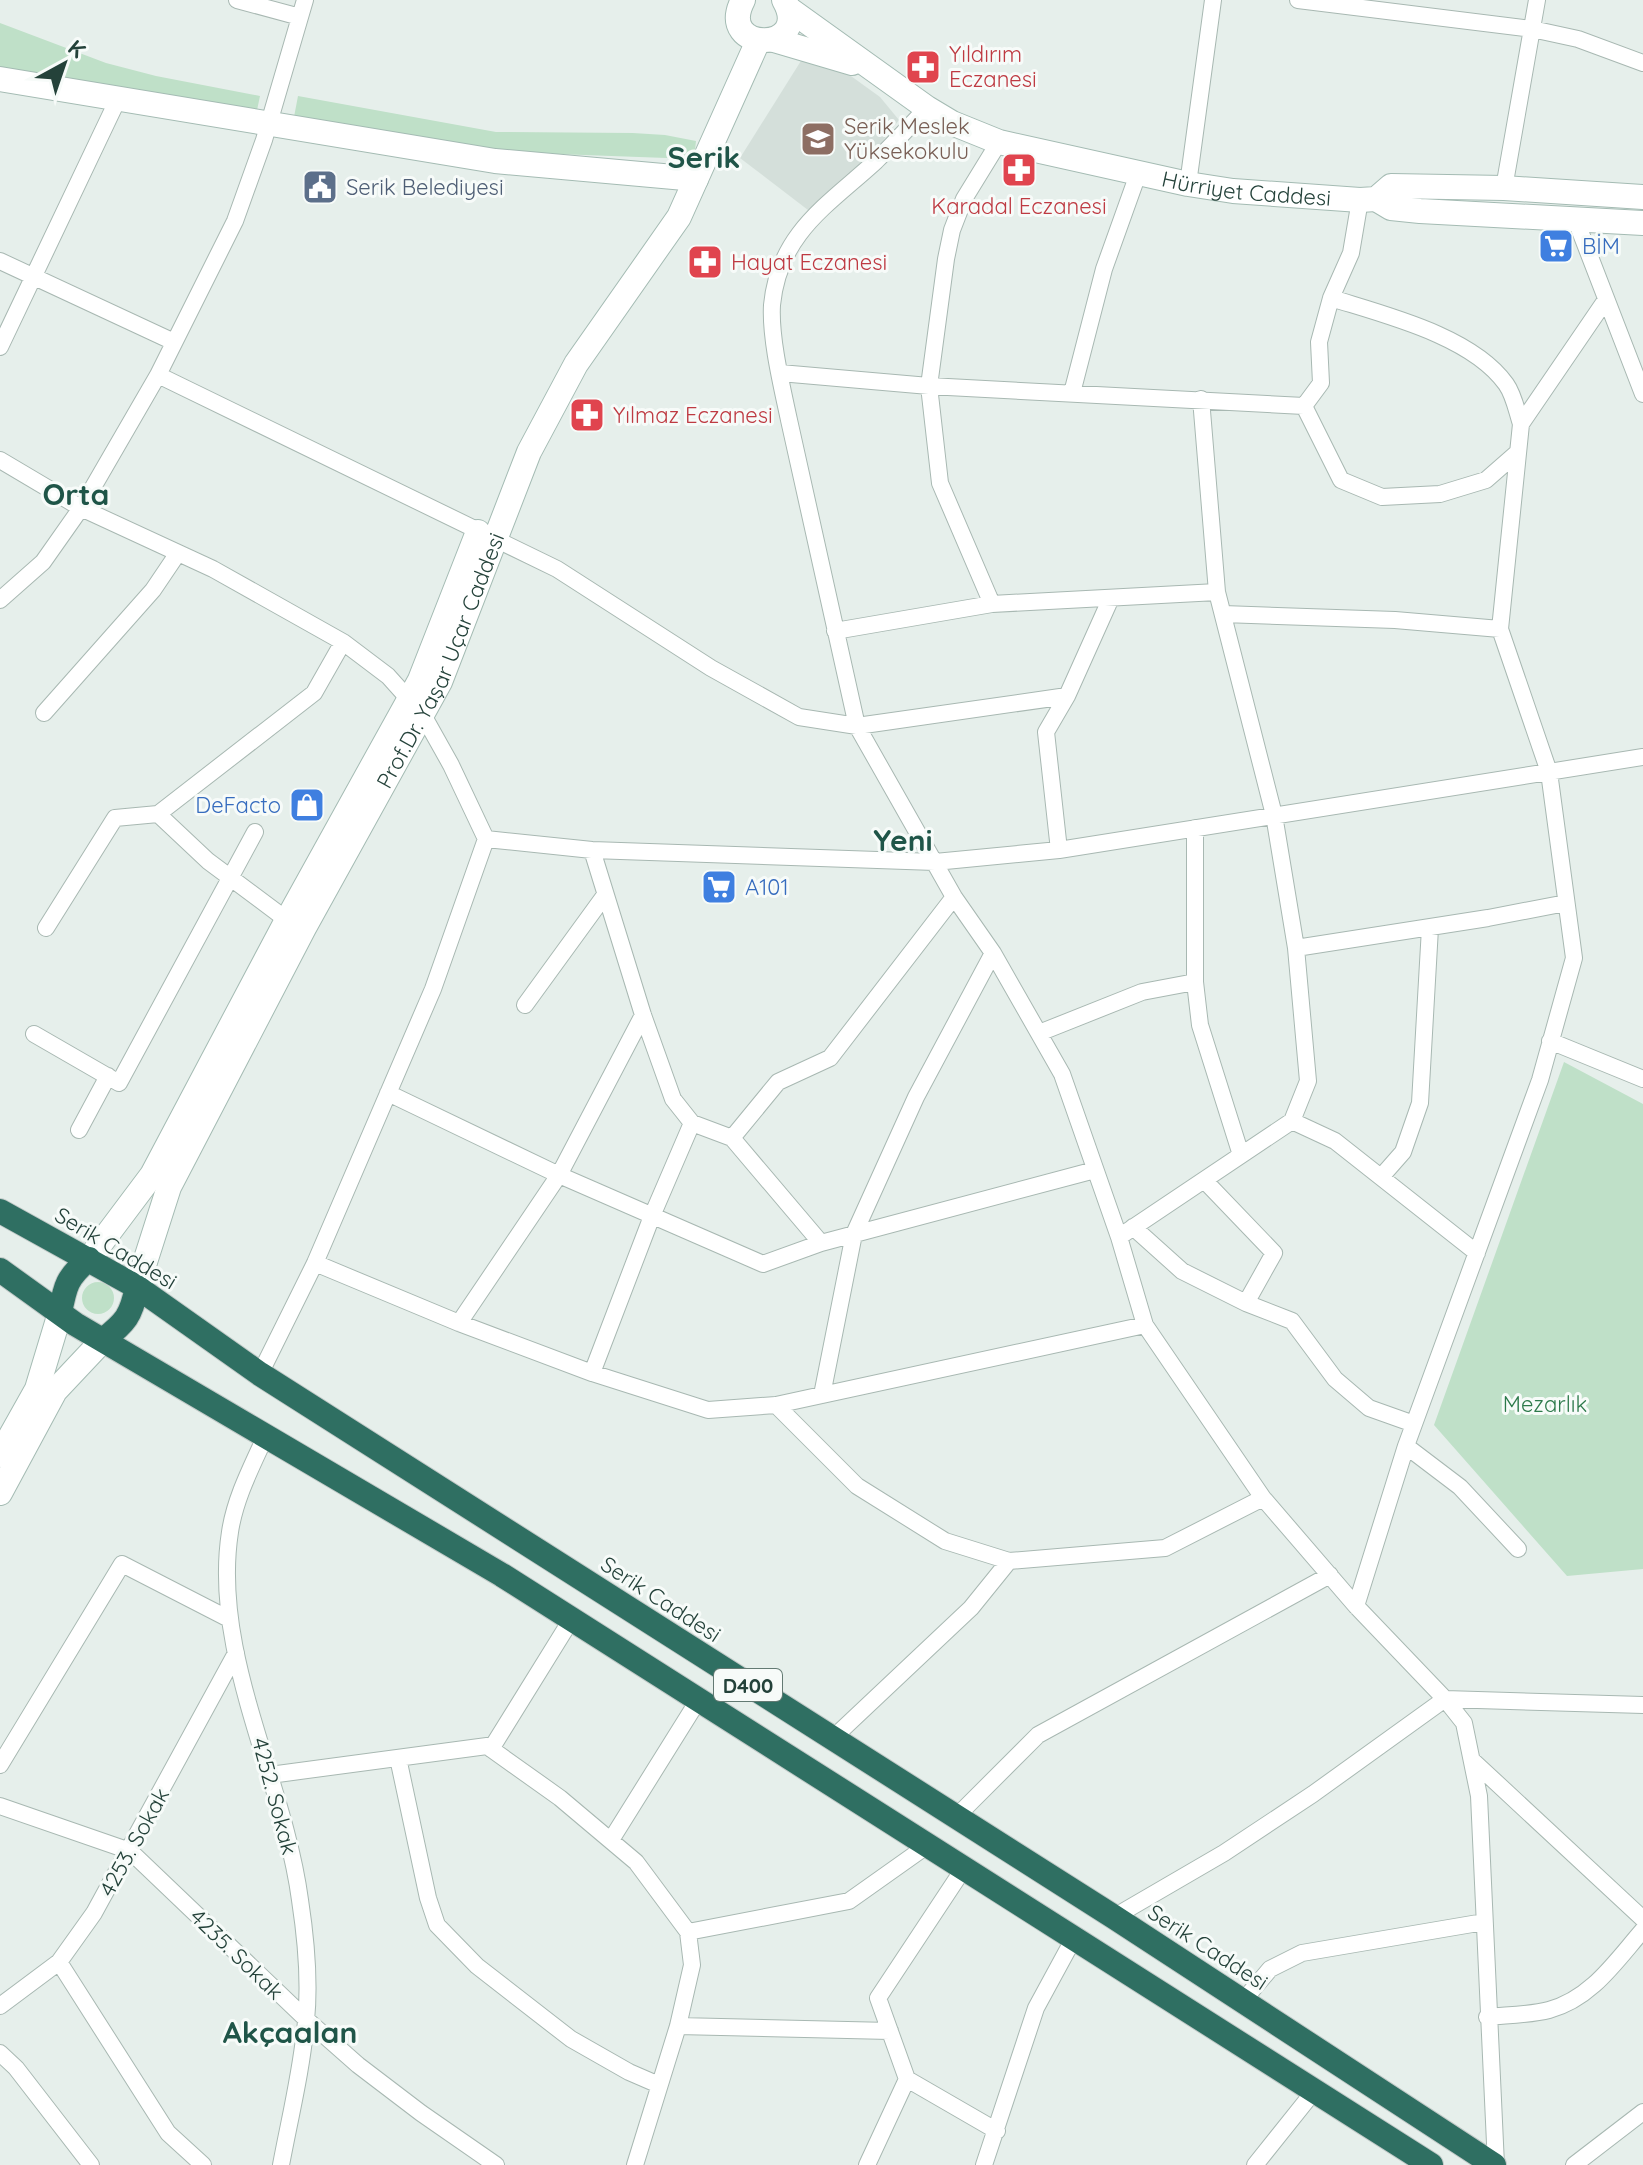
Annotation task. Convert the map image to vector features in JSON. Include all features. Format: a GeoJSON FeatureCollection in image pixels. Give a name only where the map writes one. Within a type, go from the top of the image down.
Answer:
{"type":"FeatureCollection","features":[{"type":"Feature","properties":{"kind":"highway","name":"Serik Caddesi"},"geometry":{"type":"LineString","coordinates":[[0,1211],[137,1287],[260,1374],[1114,1917],[1495,2165]]}},
{"type":"Feature","properties":{"kind":"highway"},"geometry":{"type":"LineString","coordinates":[[60,1313],[65,1285],[89,1259]]}},
{"type":"Feature","properties":{"kind":"highway","name":"D400"},"geometry":{"type":"LineString","coordinates":[[0,1270],[103,1340],[502,1575],[1431,2165]]}},
{"type":"Feature","properties":{"kind":"highway"},"geometry":{"type":"LineString","coordinates":[[103,1340],[124,1324],[133,1308],[137,1287]]}},
{"type":"Feature","properties":{"kind":"main road"},"geometry":{"type":"LineString","coordinates":[[720,0],[741,9],[744,32],[766,40]]}},
{"type":"Feature","properties":{"kind":"main road","name":"Hürriyet Caddesi"},"geometry":{"type":"LineString","coordinates":[[788,3],[870,69],[952,123],[999,142],[1138,174],[1233,191],[1368,200],[1391,186],[1504,188],[1643,197]]}},
{"type":"Feature","properties":{"kind":"main road","name":"Prof.Dr. Yaşar Uçar Caddesi"},"geometry":{"type":"LineString","coordinates":[[137,1287],[169,1187],[416,706],[440,682],[486,534],[576,364],[679,217],[766,40],[787,27],[788,3]]}},
{"type":"Feature","properties":{"kind":"main road","name":"Hürriyet Caddesi"},"geometry":{"type":"LineString","coordinates":[[766,40],[870,69]]}},
{"type":"Feature","properties":{"kind":"main road"},"geometry":{"type":"LineString","coordinates":[[0,79],[495,161],[696,179]]}},
{"type":"Feature","properties":{"kind":"main road"},"geometry":{"type":"LineString","coordinates":[[1368,200],[1391,208],[1420,211],[1643,223]]}},
{"type":"Feature","properties":{"kind":"main road"},"geometry":{"type":"LineString","coordinates":[[89,1259],[152,1175],[287,920],[416,706]]}},
{"type":"Feature","properties":{"kind":"main road"},"geometry":{"type":"LineString","coordinates":[[0,1455],[37,1389],[60,1313]]}},
{"type":"Feature","properties":{"kind":"main road"},"geometry":{"type":"LineString","coordinates":[[0,1493],[55,1391],[103,1340]]}},
{"type":"Feature","properties":{"kind":"street"},"geometry":{"type":"LineString","coordinates":[[237,0],[300,17]]}},
{"type":"Feature","properties":{"kind":"street"},"geometry":{"type":"LineString","coordinates":[[0,600],[43,562],[81,508],[158,375],[235,221],[268,125],[305,0]]}},
{"type":"Feature","properties":{"kind":"street"},"geometry":{"type":"LineString","coordinates":[[1188,184],[1213,0]]}},
{"type":"Feature","properties":{"kind":"street"},"geometry":{"type":"LineString","coordinates":[[1298,0],[1532,29],[1578,39],[1643,63]]}},
{"type":"Feature","properties":{"kind":"street"},"geometry":{"type":"LineString","coordinates":[[1504,188],[1537,0]]}},
{"type":"Feature","properties":{"kind":"street"},"geometry":{"type":"LineString","coordinates":[[0,347],[118,99]]}},
{"type":"Feature","properties":{"kind":"street"},"geometry":{"type":"LineString","coordinates":[[927,108],[877,160],[815,213],[790,246],[775,283],[772,309],[780,373],[857,726],[954,897],[993,953],[1062,1074],[1119,1237],[1145,1325],[1263,1498],[1356,1606],[1464,1723],[1479,1796],[1495,2165]]}},
{"type":"Feature","properties":{"kind":"street"},"geometry":{"type":"LineString","coordinates":[[992,604],[940,483],[929,386],[952,230],[964,199],[999,142]]}},
{"type":"Feature","properties":{"kind":"street"},"geometry":{"type":"LineString","coordinates":[[1072,393],[1095,300],[1138,174]]}},
{"type":"Feature","properties":{"kind":"street"},"geometry":{"type":"LineString","coordinates":[[1304,406],[1321,383],[1319,342],[1331,298],[1351,253],[1368,200]]}},
{"type":"Feature","properties":{"kind":"street"},"geometry":{"type":"LineString","coordinates":[[1575,218],[1643,394]]}},
{"type":"Feature","properties":{"kind":"street"},"geometry":{"type":"LineString","coordinates":[[0,261],[174,342]]}},
{"type":"Feature","properties":{"kind":"street"},"geometry":{"type":"LineString","coordinates":[[1331,298],[1417,324],[1482,359],[1508,385],[1521,424],[1500,629],[1549,772],[1574,958],[1540,1080],[1406,1446],[1356,1606]]}},
{"type":"Feature","properties":{"kind":"street"},"geometry":{"type":"LineString","coordinates":[[1521,424],[1605,301]]}},
{"type":"Feature","properties":{"kind":"street"},"geometry":{"type":"LineString","coordinates":[[780,373],[929,386],[1304,406]]}},
{"type":"Feature","properties":{"kind":"street"},"geometry":{"type":"LineString","coordinates":[[158,375],[557,569],[711,668],[799,717],[857,726],[1067,696]]}},
{"type":"Feature","properties":{"kind":"street"},"geometry":{"type":"LineString","coordinates":[[1119,1237],[1292,1121],[1308,1081],[1296,948],[1274,815],[1217,592],[1201,399]]}},
{"type":"Feature","properties":{"kind":"street"},"geometry":{"type":"LineString","coordinates":[[1304,406],[1341,480],[1382,497],[1440,494],[1486,480],[1518,452]]}},
{"type":"Feature","properties":{"kind":"street"},"geometry":{"type":"LineString","coordinates":[[0,460],[81,508],[213,569],[343,642],[388,676],[416,706],[451,765],[486,839],[433,989],[315,1263],[260,1374]]}},
{"type":"Feature","properties":{"kind":"street"},"geometry":{"type":"LineString","coordinates":[[44,713],[153,590],[178,553]]}},
{"type":"Feature","properties":{"kind":"street"},"geometry":{"type":"LineString","coordinates":[[835,631],[992,604],[1217,592]]}},
{"type":"Feature","properties":{"kind":"street"},"geometry":{"type":"LineString","coordinates":[[1059,850],[1046,732],[1067,696],[1111,598]]}},
{"type":"Feature","properties":{"kind":"street"},"geometry":{"type":"LineString","coordinates":[[1223,614],[1395,620],[1500,629]]}},
{"type":"Feature","properties":{"kind":"street"},"geometry":{"type":"LineString","coordinates":[[46,928],[115,818],[158,814],[314,693],[343,642]]}},
{"type":"Feature","properties":{"kind":"street"},"geometry":{"type":"LineString","coordinates":[[486,839],[592,850],[935,862],[1059,850],[1643,757]]}},
{"type":"Feature","properties":{"kind":"street"},"geometry":{"type":"LineString","coordinates":[[158,814],[208,861],[287,920]]}},
{"type":"Feature","properties":{"kind":"street"},"geometry":{"type":"LineString","coordinates":[[1195,828],[1195,982],[1200,1025],[1241,1155]]}},
{"type":"Feature","properties":{"kind":"street"},"geometry":{"type":"LineString","coordinates":[[34,1034],[119,1083],[255,832]]}},
{"type":"Feature","properties":{"kind":"street"},"geometry":{"type":"LineString","coordinates":[[592,850],[643,1015],[673,1099],[692,1123],[732,1138],[821,1243]]}},
{"type":"Feature","properties":{"kind":"street"},"geometry":{"type":"LineString","coordinates":[[525,1005],[605,895]]}},
{"type":"Feature","properties":{"kind":"street"},"geometry":{"type":"LineString","coordinates":[[732,1138],[778,1082],[830,1058],[954,897]]}},
{"type":"Feature","properties":{"kind":"street"},"geometry":{"type":"LineString","coordinates":[[1296,948],[1566,903]]}},
{"type":"Feature","properties":{"kind":"street"},"geometry":{"type":"LineString","coordinates":[[1381,1177],[1403,1152],[1420,1103],[1430,928]]}},
{"type":"Feature","properties":{"kind":"street"},"geometry":{"type":"LineString","coordinates":[[822,1395],[854,1234],[916,1097],[993,953]]}},
{"type":"Feature","properties":{"kind":"street"},"geometry":{"type":"LineString","coordinates":[[1039,1033],[1142,992],[1195,982]]}},
{"type":"Feature","properties":{"kind":"street"},"geometry":{"type":"LineString","coordinates":[[459,1323],[559,1175],[643,1015]]}},
{"type":"Feature","properties":{"kind":"street"},"geometry":{"type":"LineString","coordinates":[[1550,1041],[1643,1079]]}},
{"type":"Feature","properties":{"kind":"street"},"geometry":{"type":"LineString","coordinates":[[79,1130],[108,1076]]}},
{"type":"Feature","properties":{"kind":"street"},"geometry":{"type":"LineString","coordinates":[[388,1093],[559,1175],[763,1264],[821,1243],[1095,1170]]}},
{"type":"Feature","properties":{"kind":"street"},"geometry":{"type":"LineString","coordinates":[[1292,1121],[1335,1141],[1477,1253]]}},
{"type":"Feature","properties":{"kind":"street"},"geometry":{"type":"LineString","coordinates":[[592,1373],[652,1216],[692,1123]]}},
{"type":"Feature","properties":{"kind":"street"},"geometry":{"type":"LineString","coordinates":[[1204,1180],[1274,1253],[1246,1303]]}},
{"type":"Feature","properties":{"kind":"street"},"geometry":{"type":"LineString","coordinates":[[1133,1227],[1182,1271],[1246,1303],[1292,1321],[1335,1379],[1369,1408],[1414,1424]]}},
{"type":"Feature","properties":{"kind":"street"},"geometry":{"type":"LineString","coordinates":[[315,1263],[459,1323],[592,1373],[708,1410],[776,1405],[1145,1325]]}},
{"type":"Feature","properties":{"kind":"street"},"geometry":{"type":"LineString","coordinates":[[776,1405],[857,1486],[945,1541],[1009,1561],[1165,1548],[1263,1498]]}},
{"type":"Feature","properties":{"kind":"street","name":"4252. Sokak"},"geometry":{"type":"LineString","coordinates":[[266,1435],[236,1504],[230,1528],[226,1588],[236,1653],[300,1896],[306,1951],[307,2020],[281,2165]]}},
{"type":"Feature","properties":{"kind":"street"},"geometry":{"type":"LineString","coordinates":[[1406,1446],[1460,1487],[1518,1549]]}},
{"type":"Feature","properties":{"kind":"street"},"geometry":{"type":"LineString","coordinates":[[832,1739],[971,1608],[1009,1561]]}},
{"type":"Feature","properties":{"kind":"street"},"geometry":{"type":"LineString","coordinates":[[0,1765],[122,1564],[229,1619]]}},
{"type":"Feature","properties":{"kind":"street"},"geometry":{"type":"LineString","coordinates":[[956,1817],[1038,1735],[1330,1575]]}},
{"type":"Feature","properties":{"kind":"street"},"geometry":{"type":"LineString","coordinates":[[491,1749],[571,1620]]}},
{"type":"Feature","properties":{"kind":"street","name":"4253. Sokak"},"geometry":{"type":"LineString","coordinates":[[0,2006],[59,1962],[94,1913],[236,1653]]}},
{"type":"Feature","properties":{"kind":"street"},"geometry":{"type":"LineString","coordinates":[[611,1840],[699,1699]]}},
{"type":"Feature","properties":{"kind":"street"},"geometry":{"type":"LineString","coordinates":[[1114,1917],[1224,1853],[1313,1794],[1445,1699],[1643,1705]]}},
{"type":"Feature","properties":{"kind":"street"},"geometry":{"type":"LineString","coordinates":[[270,1775],[487,1746],[560,1798],[636,1862],[688,1932],[692,1965],[678,2026],[635,2165]]}},
{"type":"Feature","properties":{"kind":"street"},"geometry":{"type":"LineString","coordinates":[[398,1758],[428,1898],[437,1925],[477,1966],[571,2039],[659,2085]]}},
{"type":"Feature","properties":{"kind":"street"},"geometry":{"type":"LineString","coordinates":[[1472,1760],[1643,1919]]}},
{"type":"Feature","properties":{"kind":"street","name":"4235. Sokak"},"geometry":{"type":"LineString","coordinates":[[0,1806],[130,1851],[358,2065],[496,2165]]}},
{"type":"Feature","properties":{"kind":"street"},"geometry":{"type":"LineString","coordinates":[[688,1932],[849,1901],[928,1845]]}},
{"type":"Feature","properties":{"kind":"street"},"geometry":{"type":"LineString","coordinates":[[964,1868],[878,1998],[907,2079],[997,2131]]}},
{"type":"Feature","properties":{"kind":"street"},"geometry":{"type":"LineString","coordinates":[[1243,2001],[1270,1969],[1302,1953],[1484,1922]]}},
{"type":"Feature","properties":{"kind":"street"},"geometry":{"type":"LineString","coordinates":[[1487,2017],[1547,2010],[1570,2001],[1601,1979],[1643,1930]]}},
{"type":"Feature","properties":{"kind":"street"},"geometry":{"type":"LineString","coordinates":[[984,2165],[1036,2008],[1074,1938]]}},
{"type":"Feature","properties":{"kind":"street"},"geometry":{"type":"LineString","coordinates":[[59,1962],[168,2133],[203,2165]]}},
{"type":"Feature","properties":{"kind":"street"},"geometry":{"type":"LineString","coordinates":[[678,2026],[890,2031]]}},
{"type":"Feature","properties":{"kind":"street"},"geometry":{"type":"LineString","coordinates":[[0,2053],[16,2068],[91,2165]]}},
{"type":"Feature","properties":{"kind":"street"},"geometry":{"type":"LineString","coordinates":[[867,2165],[907,2079]]}},
{"type":"Feature","properties":{"kind":"street"},"geometry":{"type":"LineString","coordinates":[[1255,2165],[1315,2090]]}},
{"type":"Feature","properties":{"kind":"street"},"geometry":{"type":"LineString","coordinates":[[1574,2165],[1643,2112]]}},
{"type":"Feature","properties":{"kind":"shaded area","name":"Serik Meslek Yüksekokulu"},"geometry":{"type":"Polygon","coordinates":[[[804,56],[826,58],[880,97],[899,120],[850,183],[808,210],[740,158],[804,56]]]}},
{"type":"Feature","properties":{"kind":"green space"},"geometry":{"type":"Polygon","coordinates":[[[0,23],[106,63],[260,96],[256,115],[0,68],[0,23]]]}},
{"type":"Feature","properties":{"kind":"green space"},"geometry":{"type":"Polygon","coordinates":[[[298,96],[496,132],[665,135],[696,141],[694,159],[499,152],[294,117],[298,96]]]}},
{"type":"Feature","properties":{"kind":"green space","name":"Mezarlık"},"geometry":{"type":"Polygon","coordinates":[[[1564,1062],[1643,1104],[1643,1569],[1567,1576],[1434,1425],[1564,1062]]]}},
{"type":"Feature","properties":{"kind":"green space"},"geometry":{"type":"Polygon","coordinates":[[[98,1282],[109,1287],[114,1298],[109,1309],[98,1314],[87,1309],[82,1298],[87,1287],[98,1282]]]}},
{"type":"Feature","properties":{"kind":"place","name":"Yıldırım Eczanesi"},"geometry":{"type":"Point","coordinates":[923,67]}},
{"type":"Feature","properties":{"kind":"place","name":"Serik Meslek Yüksekokulu"},"geometry":{"type":"Point","coordinates":[818,139]}},
{"type":"Feature","properties":{"kind":"place","name":"Karadal Eczanesi"},"geometry":{"type":"Point","coordinates":[1019,170]}},
{"type":"Feature","properties":{"kind":"place","name":"Serik Belediyesi"},"geometry":{"type":"Point","coordinates":[320,187]}},
{"type":"Feature","properties":{"kind":"place","name":"BİM"},"geometry":{"type":"Point","coordinates":[1556,246]}},
{"type":"Feature","properties":{"kind":"place","name":"Hayat Eczanesi"},"geometry":{"type":"Point","coordinates":[705,262]}},
{"type":"Feature","properties":{"kind":"place","name":"Yılmaz Eczanesi"},"geometry":{"type":"Point","coordinates":[587,415]}},
{"type":"Feature","properties":{"kind":"place","name":"DeFacto"},"geometry":{"type":"Point","coordinates":[307,805]}},
{"type":"Feature","properties":{"kind":"place","name":"A101"},"geometry":{"type":"Point","coordinates":[719,887]}},
{"type":"Feature","properties":{"kind":"district","name":"Serik"},"geometry":{"type":"Point","coordinates":[704,157]}},
{"type":"Feature","properties":{"kind":"district","name":"Orta"},"geometry":{"type":"Point","coordinates":[76,494]}},
{"type":"Feature","properties":{"kind":"district","name":"Yeni"},"geometry":{"type":"Point","coordinates":[903,840]}},
{"type":"Feature","properties":{"kind":"district","name":"Akçaalan"},"geometry":{"type":"Point","coordinates":[290,2032]}}]}
